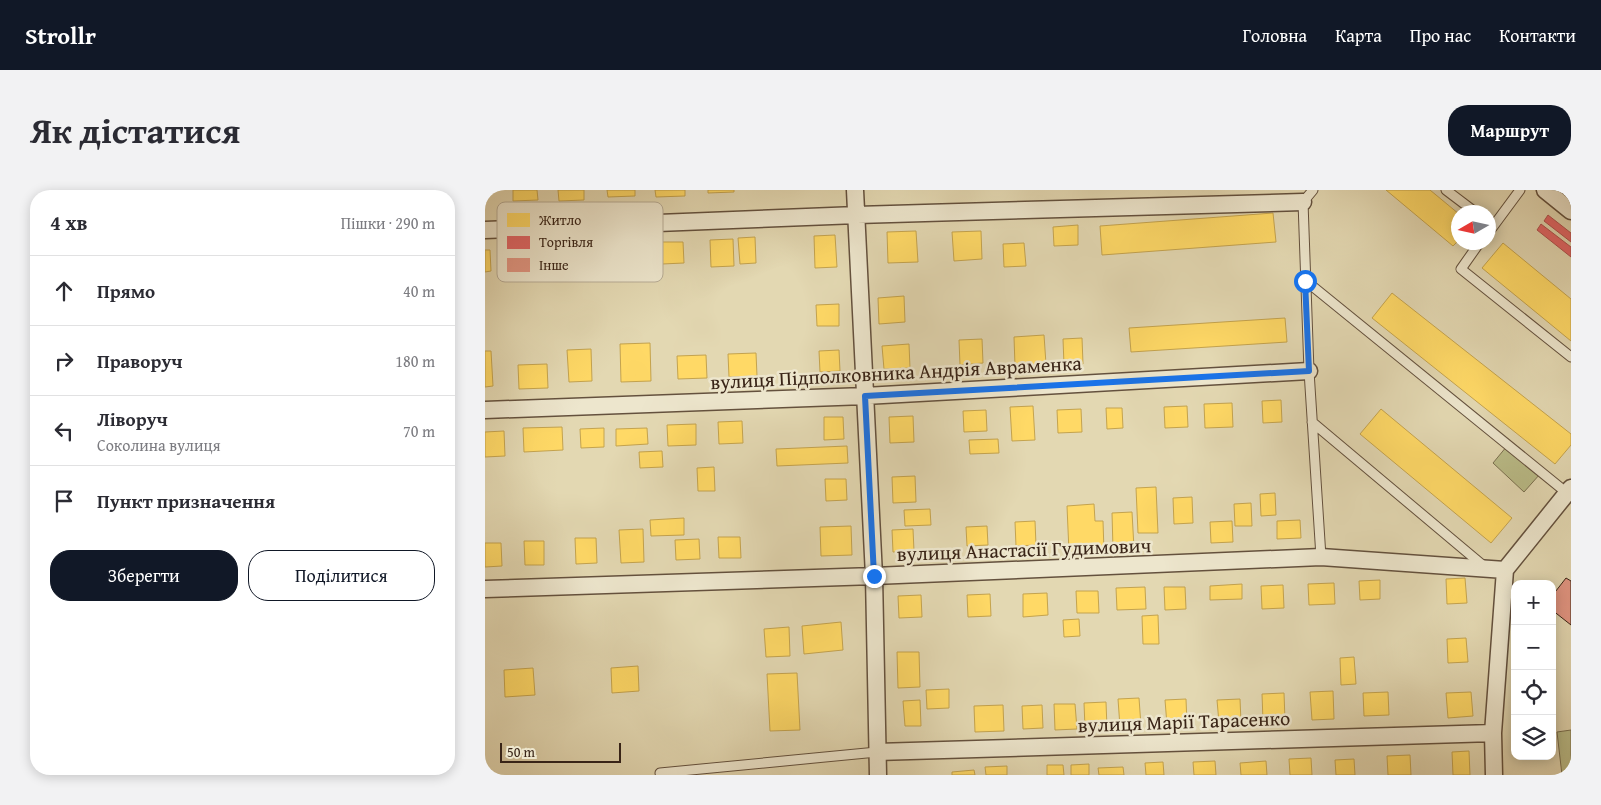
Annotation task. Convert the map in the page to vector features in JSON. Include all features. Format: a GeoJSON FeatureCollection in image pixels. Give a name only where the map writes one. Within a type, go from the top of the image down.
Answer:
{"type":"FeatureCollection","features":[{"type":"Feature","properties":{"kind":"street"},"geometry":{"type":"LineString","coordinates":[[855,190],[874,576],[878,775]]}},
{"type":"Feature","properties":{"kind":"street"},"geometry":{"type":"LineString","coordinates":[[1545,190],[1569,204]]}},
{"type":"Feature","properties":{"kind":"street"},"geometry":{"type":"LineString","coordinates":[[663,223],[1308,196]]}},
{"type":"Feature","properties":{"kind":"street","name":"вулиця Підполковника Андрія Авраменка"},"geometry":{"type":"LineString","coordinates":[[485,410],[865,396],[1309,371]]}},
{"type":"Feature","properties":{"kind":"street"},"geometry":{"type":"LineString","coordinates":[[1494,775],[1493,733],[1497,570],[1569,490]]}},
{"type":"Feature","properties":{"kind":"street","name":"вулиця Анастасії Гудимович"},"geometry":{"type":"LineString","coordinates":[[485,589],[874,576],[1321,557],[1497,570]]}},
{"type":"Feature","properties":{"kind":"street","name":"вулиця Марії Тарасенко"},"geometry":{"type":"LineString","coordinates":[[877,752],[1493,733]]}},
{"type":"Feature","properties":{"kind":"lane"},"geometry":{"type":"LineString","coordinates":[[1446,190],[1466,205]]}},
{"type":"Feature","properties":{"kind":"lane"},"geometry":{"type":"LineString","coordinates":[[1496,220],[1520,190]]}},
{"type":"Feature","properties":{"kind":"lane"},"geometry":{"type":"LineString","coordinates":[[1308,196],[1305,281],[1321,557]]}},
{"type":"Feature","properties":{"kind":"lane"},"geometry":{"type":"LineString","coordinates":[[1474,250],[1461,269],[1571,357]]}},
{"type":"Feature","properties":{"kind":"lane"},"geometry":{"type":"LineString","coordinates":[[1305,281],[1569,490]]}},
{"type":"Feature","properties":{"kind":"lane"},"geometry":{"type":"LineString","coordinates":[[1312,422],[1497,570]]}},
{"type":"Feature","properties":{"kind":"lane"},"geometry":{"type":"LineString","coordinates":[[660,773],[877,752]]}},
{"type":"Feature","properties":{"kind":"green space"},"geometry":{"type":"Polygon","coordinates":[[[1507,446],[1540,474],[1524,492],[1493,463],[1507,446]]]}},
{"type":"Feature","properties":{"kind":"green space"},"geometry":{"type":"Polygon","coordinates":[[[1571,730],[1571,775],[1562,775],[1557,732],[1571,730]]]}},
{"type":"Feature","properties":{"kind":"building: Житло"},"geometry":{"type":"Polygon","coordinates":[[[513,190],[537,190],[538,200],[513,201],[513,190]]]}},
{"type":"Feature","properties":{"kind":"building: Житло"},"geometry":{"type":"Polygon","coordinates":[[[558,190],[584,190],[584,200],[559,201],[558,190]]]}},
{"type":"Feature","properties":{"kind":"building: Житло"},"geometry":{"type":"Polygon","coordinates":[[[607,190],[635,190],[635,196],[608,197],[607,190]]]}},
{"type":"Feature","properties":{"kind":"building: Житло"},"geometry":{"type":"Polygon","coordinates":[[[655,190],[685,190],[685,196],[656,197],[655,190]]]}},
{"type":"Feature","properties":{"kind":"building: Житло"},"geometry":{"type":"Polygon","coordinates":[[[708,190],[734,190],[734,192],[708,193],[708,190]]]}},
{"type":"Feature","properties":{"kind":"building: Житло"},"geometry":{"type":"Polygon","coordinates":[[[1386,190],[1430,190],[1451,207],[1451,244],[1386,190]]]}},
{"type":"Feature","properties":{"kind":"building: Житло"},"geometry":{"type":"Polygon","coordinates":[[[1273,213],[1276,242],[1102,255],[1100,226],[1273,213]]]}},
{"type":"Feature","properties":{"kind":"building: Житло"},"geometry":{"type":"Polygon","coordinates":[[[1078,225],[1078,245],[1054,246],[1053,227],[1078,225]]]}},
{"type":"Feature","properties":{"kind":"building: Житло"},"geometry":{"type":"Polygon","coordinates":[[[916,231],[918,262],[888,263],[887,232],[916,231]]]}},
{"type":"Feature","properties":{"kind":"building: Житло"},"geometry":{"type":"Polygon","coordinates":[[[981,231],[982,259],[954,261],[952,232],[981,231]]]}},
{"type":"Feature","properties":{"kind":"building: Житло"},"geometry":{"type":"Polygon","coordinates":[[[835,235],[837,267],[815,268],[814,236],[835,235]]]}},
{"type":"Feature","properties":{"kind":"building: Житло"},"geometry":{"type":"Polygon","coordinates":[[[755,237],[756,263],[740,264],[738,238],[755,237]]]}},
{"type":"Feature","properties":{"kind":"building: Житло"},"geometry":{"type":"Polygon","coordinates":[[[733,239],[734,266],[711,267],[710,240],[733,239]]]}},
{"type":"Feature","properties":{"kind":"building: Житло"},"geometry":{"type":"Polygon","coordinates":[[[663,242],[683,242],[684,263],[663,264],[663,242]]]}},
{"type":"Feature","properties":{"kind":"building: Житло"},"geometry":{"type":"Polygon","coordinates":[[[1024,243],[1026,266],[1004,267],[1003,244],[1024,243]]]}},
{"type":"Feature","properties":{"kind":"building: Житло"},"geometry":{"type":"Polygon","coordinates":[[[1503,243],[1571,299],[1571,341],[1482,268],[1503,243]]]}},
{"type":"Feature","properties":{"kind":"building: Житло"},"geometry":{"type":"Polygon","coordinates":[[[485,250],[490,250],[491,271],[485,272],[485,250]]]}},
{"type":"Feature","properties":{"kind":"building: Житло"},"geometry":{"type":"Polygon","coordinates":[[[1392,293],[1571,434],[1571,445],[1555,464],[1372,318],[1392,293]]]}},
{"type":"Feature","properties":{"kind":"building: Житло"},"geometry":{"type":"Polygon","coordinates":[[[904,296],[905,322],[879,324],[878,298],[904,296]]]}},
{"type":"Feature","properties":{"kind":"building: Житло"},"geometry":{"type":"Polygon","coordinates":[[[839,304],[839,326],[817,326],[816,305],[839,304]]]}},
{"type":"Feature","properties":{"kind":"building: Житло"},"geometry":{"type":"Polygon","coordinates":[[[1285,318],[1287,342],[1131,352],[1129,328],[1285,318]]]}},
{"type":"Feature","properties":{"kind":"building: Житло"},"geometry":{"type":"Polygon","coordinates":[[[1044,335],[1046,364],[1015,366],[1014,337],[1044,335]]]}},
{"type":"Feature","properties":{"kind":"building: Житло"},"geometry":{"type":"Polygon","coordinates":[[[1082,338],[1083,364],[1064,365],[1063,339],[1082,338]]]}},
{"type":"Feature","properties":{"kind":"building: Житло"},"geometry":{"type":"Polygon","coordinates":[[[982,339],[983,363],[960,365],[959,340],[982,339]]]}},
{"type":"Feature","properties":{"kind":"building: Житло"},"geometry":{"type":"Polygon","coordinates":[[[650,343],[651,381],[621,382],[620,344],[650,343]]]}},
{"type":"Feature","properties":{"kind":"building: Житло"},"geometry":{"type":"Polygon","coordinates":[[[909,344],[910,368],[884,369],[882,346],[909,344]]]}},
{"type":"Feature","properties":{"kind":"building: Житло"},"geometry":{"type":"Polygon","coordinates":[[[591,349],[592,381],[569,382],[567,350],[591,349]]]}},
{"type":"Feature","properties":{"kind":"building: Житло"},"geometry":{"type":"Polygon","coordinates":[[[839,350],[840,371],[820,372],[819,351],[839,350]]]}},
{"type":"Feature","properties":{"kind":"building: Житло"},"geometry":{"type":"Polygon","coordinates":[[[485,351],[491,351],[493,386],[485,387],[485,351]]]}},
{"type":"Feature","properties":{"kind":"building: Житло"},"geometry":{"type":"Polygon","coordinates":[[[756,353],[757,376],[729,377],[728,354],[756,353]]]}},
{"type":"Feature","properties":{"kind":"building: Житло"},"geometry":{"type":"Polygon","coordinates":[[[706,355],[707,378],[678,379],[677,356],[706,355]]]}},
{"type":"Feature","properties":{"kind":"building: Житло"},"geometry":{"type":"Polygon","coordinates":[[[547,364],[548,388],[519,389],[518,365],[547,364]]]}},
{"type":"Feature","properties":{"kind":"building: Житло"},"geometry":{"type":"Polygon","coordinates":[[[1281,400],[1282,422],[1263,423],[1262,401],[1281,400]]]}},
{"type":"Feature","properties":{"kind":"building: Житло"},"geometry":{"type":"Polygon","coordinates":[[[1232,403],[1233,427],[1205,428],[1204,404],[1232,403]]]}},
{"type":"Feature","properties":{"kind":"building: Житло"},"geometry":{"type":"Polygon","coordinates":[[[1033,406],[1035,440],[1012,441],[1010,407],[1033,406]]]}},
{"type":"Feature","properties":{"kind":"building: Житло"},"geometry":{"type":"Polygon","coordinates":[[[1187,406],[1188,427],[1165,428],[1164,407],[1187,406]]]}},
{"type":"Feature","properties":{"kind":"building: Житло"},"geometry":{"type":"Polygon","coordinates":[[[1106,408],[1122,408],[1123,428],[1107,429],[1106,408]]]}},
{"type":"Feature","properties":{"kind":"building: Житло"},"geometry":{"type":"Polygon","coordinates":[[[1081,409],[1082,432],[1058,433],[1057,410],[1081,409]]]}},
{"type":"Feature","properties":{"kind":"building: Житло"},"geometry":{"type":"Polygon","coordinates":[[[1381,409],[1512,518],[1491,543],[1360,434],[1381,409]]]}},
{"type":"Feature","properties":{"kind":"building: Житло"},"geometry":{"type":"Polygon","coordinates":[[[986,410],[987,431],[964,432],[963,411],[986,410]]]}},
{"type":"Feature","properties":{"kind":"building: Житло"},"geometry":{"type":"Polygon","coordinates":[[[913,416],[914,442],[890,443],[889,417],[913,416]]]}},
{"type":"Feature","properties":{"kind":"building: Житло"},"geometry":{"type":"Polygon","coordinates":[[[824,417],[843,417],[844,439],[824,440],[824,417]]]}},
{"type":"Feature","properties":{"kind":"building: Житло"},"geometry":{"type":"Polygon","coordinates":[[[742,421],[743,443],[719,444],[718,422],[742,421]]]}},
{"type":"Feature","properties":{"kind":"building: Житло"},"geometry":{"type":"Polygon","coordinates":[[[696,424],[696,445],[668,446],[667,425],[696,424]]]}},
{"type":"Feature","properties":{"kind":"building: Житло"},"geometry":{"type":"Polygon","coordinates":[[[562,427],[563,450],[524,452],[523,428],[562,427]]]}},
{"type":"Feature","properties":{"kind":"building: Житло"},"geometry":{"type":"Polygon","coordinates":[[[604,428],[604,447],[581,448],[580,429],[604,428]]]}},
{"type":"Feature","properties":{"kind":"building: Житло"},"geometry":{"type":"Polygon","coordinates":[[[647,428],[648,444],[616,446],[616,429],[647,428]]]}},
{"type":"Feature","properties":{"kind":"building: Житло"},"geometry":{"type":"Polygon","coordinates":[[[504,431],[505,456],[485,457],[485,432],[504,431]]]}},
{"type":"Feature","properties":{"kind":"building: Житло"},"geometry":{"type":"Polygon","coordinates":[[[998,439],[999,453],[970,454],[969,440],[998,439]]]}},
{"type":"Feature","properties":{"kind":"building: Житло"},"geometry":{"type":"Polygon","coordinates":[[[847,446],[848,463],[777,466],[776,449],[847,446]]]}},
{"type":"Feature","properties":{"kind":"building: Житло"},"geometry":{"type":"Polygon","coordinates":[[[662,451],[663,467],[640,468],[639,452],[662,451]]]}},
{"type":"Feature","properties":{"kind":"building: Житло"},"geometry":{"type":"Polygon","coordinates":[[[714,467],[715,491],[698,491],[697,468],[714,467]]]}},
{"type":"Feature","properties":{"kind":"building: Житло"},"geometry":{"type":"Polygon","coordinates":[[[915,476],[916,502],[893,503],[892,477],[915,476]]]}},
{"type":"Feature","properties":{"kind":"building: Житло"},"geometry":{"type":"Polygon","coordinates":[[[825,479],[846,479],[847,500],[826,501],[825,479]]]}},
{"type":"Feature","properties":{"kind":"building: Житло"},"geometry":{"type":"Polygon","coordinates":[[[1156,487],[1158,533],[1138,533],[1136,488],[1156,487]]]}},
{"type":"Feature","properties":{"kind":"building: Житло"},"geometry":{"type":"Polygon","coordinates":[[[1275,493],[1276,515],[1261,516],[1260,494],[1275,493]]]}},
{"type":"Feature","properties":{"kind":"building: Житло"},"geometry":{"type":"Polygon","coordinates":[[[1192,497],[1193,523],[1174,524],[1173,498],[1192,497]]]}},
{"type":"Feature","properties":{"kind":"building: Житло"},"geometry":{"type":"Polygon","coordinates":[[[1251,503],[1252,526],[1235,526],[1234,504],[1251,503]]]}},
{"type":"Feature","properties":{"kind":"building: Житло"},"geometry":{"type":"Polygon","coordinates":[[[1094,504],[1095,521],[1103,521],[1104,551],[1069,552],[1067,506],[1094,504]]]}},
{"type":"Feature","properties":{"kind":"building: Житло"},"geometry":{"type":"Polygon","coordinates":[[[930,509],[931,525],[905,526],[904,510],[930,509]]]}},
{"type":"Feature","properties":{"kind":"building: Житло"},"geometry":{"type":"Polygon","coordinates":[[[1132,512],[1134,548],[1113,549],[1112,513],[1132,512]]]}},
{"type":"Feature","properties":{"kind":"building: Житло"},"geometry":{"type":"Polygon","coordinates":[[[684,518],[684,535],[651,536],[650,520],[684,518]]]}},
{"type":"Feature","properties":{"kind":"building: Житло"},"geometry":{"type":"Polygon","coordinates":[[[1300,520],[1301,538],[1277,539],[1277,521],[1300,520]]]}},
{"type":"Feature","properties":{"kind":"building: Житло"},"geometry":{"type":"Polygon","coordinates":[[[1035,521],[1036,545],[1016,546],[1015,522],[1035,521]]]}},
{"type":"Feature","properties":{"kind":"building: Житло"},"geometry":{"type":"Polygon","coordinates":[[[1232,521],[1233,542],[1211,543],[1210,522],[1232,521]]]}},
{"type":"Feature","properties":{"kind":"building: Житло"},"geometry":{"type":"Polygon","coordinates":[[[851,526],[852,555],[821,556],[820,527],[851,526]]]}},
{"type":"Feature","properties":{"kind":"building: Житло"},"geometry":{"type":"Polygon","coordinates":[[[987,526],[988,545],[967,546],[966,527],[987,526]]]}},
{"type":"Feature","properties":{"kind":"building: Житло"},"geometry":{"type":"Polygon","coordinates":[[[643,529],[644,562],[621,563],[619,530],[643,529]]]}},
{"type":"Feature","properties":{"kind":"building: Житло"},"geometry":{"type":"Polygon","coordinates":[[[913,529],[914,551],[893,552],[892,530],[913,529]]]}},
{"type":"Feature","properties":{"kind":"building: Житло"},"geometry":{"type":"Polygon","coordinates":[[[718,537],[740,537],[741,558],[719,558],[718,537]]]}},
{"type":"Feature","properties":{"kind":"building: Житло"},"geometry":{"type":"Polygon","coordinates":[[[575,538],[596,538],[597,563],[576,564],[575,538]]]}},
{"type":"Feature","properties":{"kind":"building: Житло"},"geometry":{"type":"Polygon","coordinates":[[[699,539],[700,559],[676,560],[675,540],[699,539]]]}},
{"type":"Feature","properties":{"kind":"building: Житло"},"geometry":{"type":"Polygon","coordinates":[[[524,541],[544,541],[544,565],[525,565],[524,541]]]}},
{"type":"Feature","properties":{"kind":"building: Житло"},"geometry":{"type":"Polygon","coordinates":[[[485,543],[501,543],[502,566],[485,567],[485,543]]]}},
{"type":"Feature","properties":{"kind":"building: Житло"},"geometry":{"type":"Polygon","coordinates":[[[1465,578],[1467,603],[1447,604],[1446,579],[1465,578]]]}},
{"type":"Feature","properties":{"kind":"building: Житло"},"geometry":{"type":"Polygon","coordinates":[[[1380,580],[1380,599],[1360,600],[1359,581],[1380,580]]]}},
{"type":"Feature","properties":{"kind":"building: Житло"},"geometry":{"type":"Polygon","coordinates":[[[1334,583],[1335,604],[1309,605],[1308,584],[1334,583]]]}},
{"type":"Feature","properties":{"kind":"building: Житло"},"geometry":{"type":"Polygon","coordinates":[[[1242,584],[1242,599],[1210,600],[1210,586],[1242,584]]]}},
{"type":"Feature","properties":{"kind":"building: Житло"},"geometry":{"type":"Polygon","coordinates":[[[1283,585],[1284,608],[1262,609],[1261,586],[1283,585]]]}},
{"type":"Feature","properties":{"kind":"building: Житло"},"geometry":{"type":"Polygon","coordinates":[[[1145,587],[1146,609],[1117,610],[1116,588],[1145,587]]]}},
{"type":"Feature","properties":{"kind":"building: Житло"},"geometry":{"type":"Polygon","coordinates":[[[1164,587],[1185,587],[1186,609],[1165,610],[1164,587]]]}},
{"type":"Feature","properties":{"kind":"building: Житло"},"geometry":{"type":"Polygon","coordinates":[[[1076,591],[1098,591],[1099,613],[1077,613],[1076,591]]]}},
{"type":"Feature","properties":{"kind":"building: Житло"},"geometry":{"type":"Polygon","coordinates":[[[1047,593],[1048,615],[1023,617],[1023,594],[1047,593]]]}},
{"type":"Feature","properties":{"kind":"building: Житло"},"geometry":{"type":"Polygon","coordinates":[[[990,594],[991,616],[968,617],[967,595],[990,594]]]}},
{"type":"Feature","properties":{"kind":"building: Житло"},"geometry":{"type":"Polygon","coordinates":[[[921,595],[922,617],[899,618],[898,596],[921,595]]]}},
{"type":"Feature","properties":{"kind":"building: Житло"},"geometry":{"type":"Polygon","coordinates":[[[1158,615],[1159,644],[1143,644],[1142,616],[1158,615]]]}},
{"type":"Feature","properties":{"kind":"building: Житло"},"geometry":{"type":"Polygon","coordinates":[[[1079,619],[1080,636],[1064,637],[1063,620],[1079,619]]]}},
{"type":"Feature","properties":{"kind":"building: Житло"},"geometry":{"type":"Polygon","coordinates":[[[841,622],[843,650],[804,654],[802,626],[841,622]]]}},
{"type":"Feature","properties":{"kind":"building: Житло"},"geometry":{"type":"Polygon","coordinates":[[[789,627],[790,656],[766,657],[764,629],[789,627]]]}},
{"type":"Feature","properties":{"kind":"building: Житло"},"geometry":{"type":"Polygon","coordinates":[[[1466,638],[1468,662],[1448,663],[1447,639],[1466,638]]]}},
{"type":"Feature","properties":{"kind":"building: Житло"},"geometry":{"type":"Polygon","coordinates":[[[897,652],[919,652],[920,687],[898,688],[897,652]]]}},
{"type":"Feature","properties":{"kind":"building: Житло"},"geometry":{"type":"Polygon","coordinates":[[[1354,657],[1356,684],[1341,685],[1340,658],[1354,657]]]}},
{"type":"Feature","properties":{"kind":"building: Житло"},"geometry":{"type":"Polygon","coordinates":[[[638,666],[639,691],[612,693],[611,668],[638,666]]]}},
{"type":"Feature","properties":{"kind":"building: Житло"},"geometry":{"type":"Polygon","coordinates":[[[533,668],[535,695],[505,697],[504,670],[533,668]]]}},
{"type":"Feature","properties":{"kind":"building: Житло"},"geometry":{"type":"Polygon","coordinates":[[[797,673],[800,730],[770,731],[767,674],[797,673]]]}},
{"type":"Feature","properties":{"kind":"building: Житло"},"geometry":{"type":"Polygon","coordinates":[[[949,689],[949,708],[927,709],[926,690],[949,689]]]}},
{"type":"Feature","properties":{"kind":"building: Житло"},"geometry":{"type":"Polygon","coordinates":[[[1333,691],[1334,719],[1312,720],[1310,692],[1333,691]]]}},
{"type":"Feature","properties":{"kind":"building: Житло"},"geometry":{"type":"Polygon","coordinates":[[[1388,692],[1389,715],[1364,716],[1363,693],[1388,692]]]}},
{"type":"Feature","properties":{"kind":"building: Житло"},"geometry":{"type":"Polygon","coordinates":[[[1471,692],[1473,716],[1448,718],[1446,693],[1471,692]]]}},
{"type":"Feature","properties":{"kind":"building: Житло"},"geometry":{"type":"Polygon","coordinates":[[[1284,693],[1285,720],[1263,721],[1262,694],[1284,693]]]}},
{"type":"Feature","properties":{"kind":"building: Житло"},"geometry":{"type":"Polygon","coordinates":[[[1139,698],[1141,726],[1120,727],[1118,699],[1139,698]]]}},
{"type":"Feature","properties":{"kind":"building: Житло"},"geometry":{"type":"Polygon","coordinates":[[[1186,699],[1187,724],[1167,725],[1165,700],[1186,699]]]}},
{"type":"Feature","properties":{"kind":"building: Житло"},"geometry":{"type":"Polygon","coordinates":[[[1240,699],[1241,722],[1219,723],[1217,700],[1240,699]]]}},
{"type":"Feature","properties":{"kind":"building: Житло"},"geometry":{"type":"Polygon","coordinates":[[[920,700],[921,726],[905,726],[903,701],[920,700]]]}},
{"type":"Feature","properties":{"kind":"building: Житло"},"geometry":{"type":"Polygon","coordinates":[[[1106,702],[1107,728],[1085,728],[1084,703],[1106,702]]]}},
{"type":"Feature","properties":{"kind":"building: Житло"},"geometry":{"type":"Polygon","coordinates":[[[1054,704],[1075,704],[1077,729],[1055,730],[1054,704]]]}},
{"type":"Feature","properties":{"kind":"building: Житло"},"geometry":{"type":"Polygon","coordinates":[[[1003,705],[1004,731],[975,732],[974,706],[1003,705]]]}},
{"type":"Feature","properties":{"kind":"building: Житло"},"geometry":{"type":"Polygon","coordinates":[[[1042,705],[1043,728],[1023,729],[1022,706],[1042,705]]]}},
{"type":"Feature","properties":{"kind":"building: Житло"},"geometry":{"type":"Polygon","coordinates":[[[1469,751],[1470,775],[1453,775],[1452,752],[1469,751]]]}},
{"type":"Feature","properties":{"kind":"building: Житло"},"geometry":{"type":"Polygon","coordinates":[[[1410,755],[1411,775],[1388,775],[1387,756],[1410,755]]]}},
{"type":"Feature","properties":{"kind":"building: Житло"},"geometry":{"type":"Polygon","coordinates":[[[1311,758],[1312,775],[1290,775],[1289,759],[1311,758]]]}},
{"type":"Feature","properties":{"kind":"building: Житло"},"geometry":{"type":"Polygon","coordinates":[[[1354,759],[1355,775],[1336,775],[1335,760],[1354,759]]]}},
{"type":"Feature","properties":{"kind":"building: Житло"},"geometry":{"type":"Polygon","coordinates":[[[1215,761],[1216,775],[1194,775],[1193,762],[1215,761]]]}},
{"type":"Feature","properties":{"kind":"building: Житло"},"geometry":{"type":"Polygon","coordinates":[[[1266,761],[1267,775],[1241,775],[1240,763],[1266,761]]]}},
{"type":"Feature","properties":{"kind":"building: Житло"},"geometry":{"type":"Polygon","coordinates":[[[1163,762],[1164,775],[1146,775],[1145,763],[1163,762]]]}},
{"type":"Feature","properties":{"kind":"building: Житло"},"geometry":{"type":"Polygon","coordinates":[[[1089,764],[1089,775],[1071,775],[1071,765],[1089,764]]]}},
{"type":"Feature","properties":{"kind":"building: Житло"},"geometry":{"type":"Polygon","coordinates":[[[1047,765],[1063,765],[1064,775],[1047,775],[1047,765]]]}},
{"type":"Feature","properties":{"kind":"building: Житло"},"geometry":{"type":"Polygon","coordinates":[[[1007,766],[1007,775],[986,775],[985,767],[1007,766]]]}},
{"type":"Feature","properties":{"kind":"building: Житло"},"geometry":{"type":"Polygon","coordinates":[[[1123,767],[1124,775],[1099,775],[1098,768],[1123,767]]]}},
{"type":"Feature","properties":{"kind":"building: Житло"},"geometry":{"type":"Polygon","coordinates":[[[974,770],[975,775],[952,775],[952,772],[974,770]]]}},
{"type":"Feature","properties":{"kind":"building: Торгівля"},"geometry":{"type":"Polygon","coordinates":[[[1548,215],[1571,233],[1571,242],[1544,221],[1548,215]]]}},
{"type":"Feature","properties":{"kind":"building: Торгівля"},"geometry":{"type":"Polygon","coordinates":[[[1541,224],[1571,247],[1571,257],[1537,230],[1541,224]]]}},
{"type":"Feature","properties":{"kind":"building: Інше"},"geometry":{"type":"Polygon","coordinates":[[[1566,578],[1571,581],[1571,625],[1556,613],[1556,591],[1566,578]]]}},
{"type":"Feature","properties":{"kind":"route"},"geometry":{"type":"LineString","coordinates":[[874,576],[865,396],[1309,371],[1305,281]]}}]}
